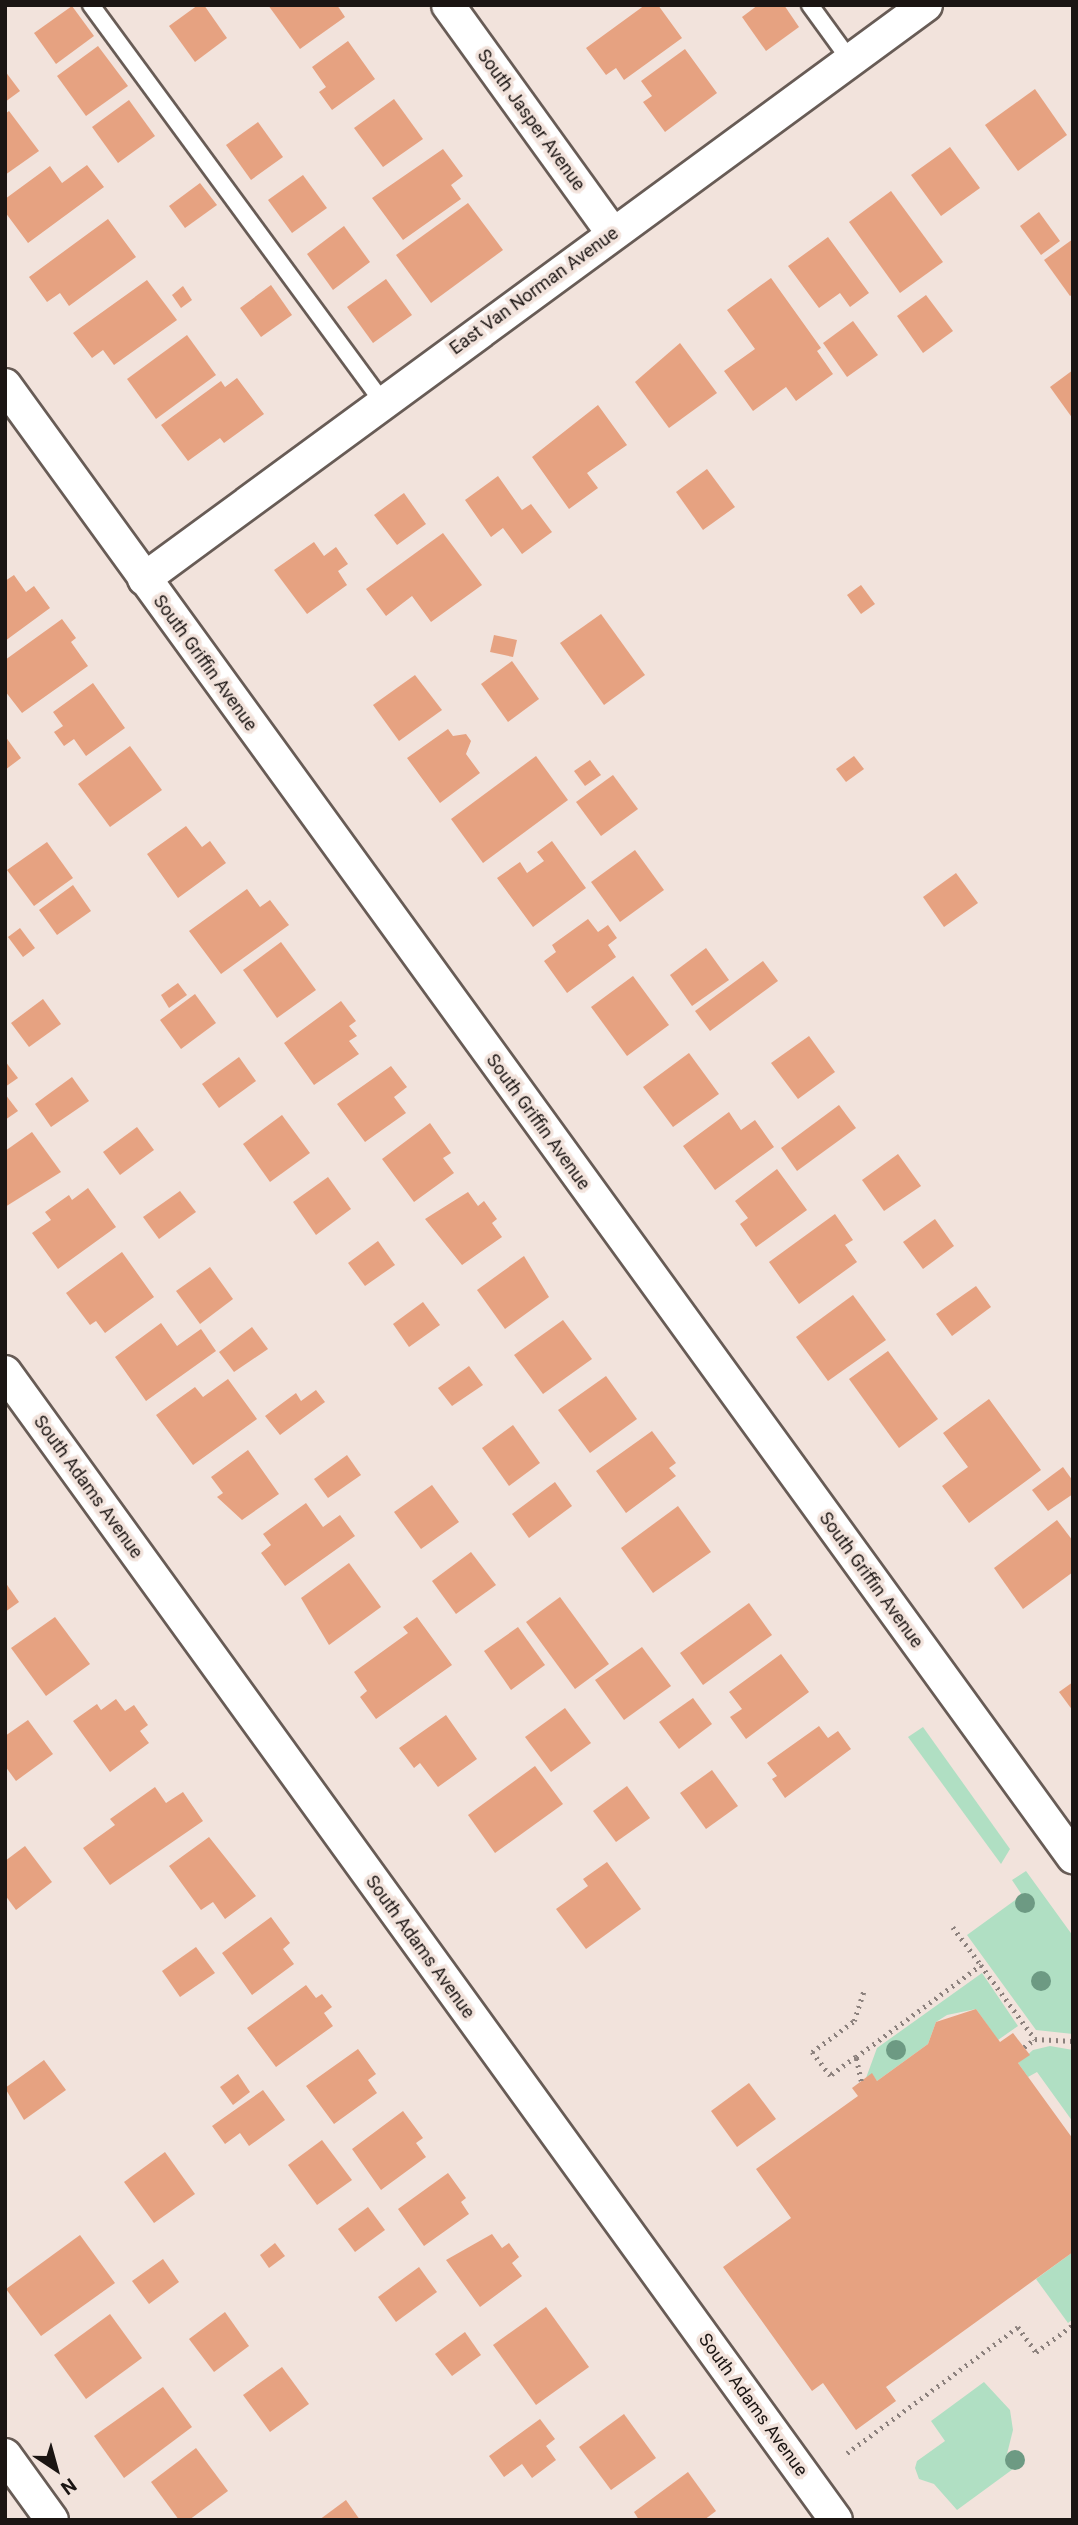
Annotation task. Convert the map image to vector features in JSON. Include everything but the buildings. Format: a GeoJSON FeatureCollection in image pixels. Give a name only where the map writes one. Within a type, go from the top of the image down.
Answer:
{"type":"FeatureCollection","features":[{"type":"Feature","properties":{"kind":"street","name":"South Jasper Avenue"},"geometry":{"type":"LineString","coordinates":[[448,5],[613,234]]}},
{"type":"Feature","properties":{"kind":"street","name":"East Van Norman Avenue"},"geometry":{"type":"LineString","coordinates":[[144,579],[926,5]]}},
{"type":"Feature","properties":{"kind":"street","name":"South Griffin Avenue"},"geometry":{"type":"LineString","coordinates":[[5,385],[1073,1857]]}},
{"type":"Feature","properties":{"kind":"street","name":"South Adams Avenue"},"geometry":{"type":"LineString","coordinates":[[5,1372],[836,2520]]}},
{"type":"Feature","properties":{"kind":"street"},"geometry":{"type":"LineString","coordinates":[[5,2455],[52,2520]]}},
{"type":"Feature","properties":{"kind":"lane"},"geometry":{"type":"LineString","coordinates":[[91,5],[383,402]]}},
{"type":"Feature","properties":{"kind":"lane"},"geometry":{"type":"LineString","coordinates":[[810,5],[850,60]]}},
{"type":"Feature","properties":{"kind":"path"},"geometry":{"type":"LineString","coordinates":[[953,1927],[1035,2039]]}},
{"type":"Feature","properties":{"kind":"path"},"geometry":{"type":"LineString","coordinates":[[864,1991],[854,2021],[812,2052],[830,2076],[981,1965]]}},
{"type":"Feature","properties":{"kind":"path"},"geometry":{"type":"LineString","coordinates":[[1024,2047],[1035,2039],[1073,2041]]}},
{"type":"Feature","properties":{"kind":"path"},"geometry":{"type":"LineString","coordinates":[[856,2057],[861,2081]]}},
{"type":"Feature","properties":{"kind":"path"},"geometry":{"type":"LineString","coordinates":[[847,2453],[1018,2327],[1036,2353],[1073,2325]]}},
{"type":"Feature","properties":{"kind":"green space"},"geometry":{"type":"Polygon","coordinates":[[[923,1727],[1010,1849],[1001,1864],[908,1737],[923,1727]]]}},
{"type":"Feature","properties":{"kind":"green space"},"geometry":{"type":"Polygon","coordinates":[[[1026,1871],[1073,1936],[1073,2034],[1036,2030],[967,1935],[1022,1895],[1012,1880],[1026,1871]]]}},
{"type":"Feature","properties":{"kind":"green space"},"geometry":{"type":"Polygon","coordinates":[[[982,1973],[1018,2026],[998,2040],[976,2009],[947,2015],[936,2022],[928,2044],[877,2081],[872,2074],[866,2078],[877,2048],[982,1973]]]}},
{"type":"Feature","properties":{"kind":"green space"},"geometry":{"type":"Polygon","coordinates":[[[1050,2046],[1073,2050],[1073,2122],[1037,2072],[1028,2077],[1018,2063],[1033,2050],[1050,2046]]]}},
{"type":"Feature","properties":{"kind":"green space"},"geometry":{"type":"Polygon","coordinates":[[[1073,2252],[1073,2319],[1068,2323],[1036,2279],[1073,2252]]]}},
{"type":"Feature","properties":{"kind":"green space"},"geometry":{"type":"Polygon","coordinates":[[[984,2382],[1010,2410],[1013,2430],[1006,2458],[1013,2469],[957,2510],[934,2484],[919,2479],[915,2468],[917,2461],[945,2441],[931,2421],[984,2382]]]}}]}
